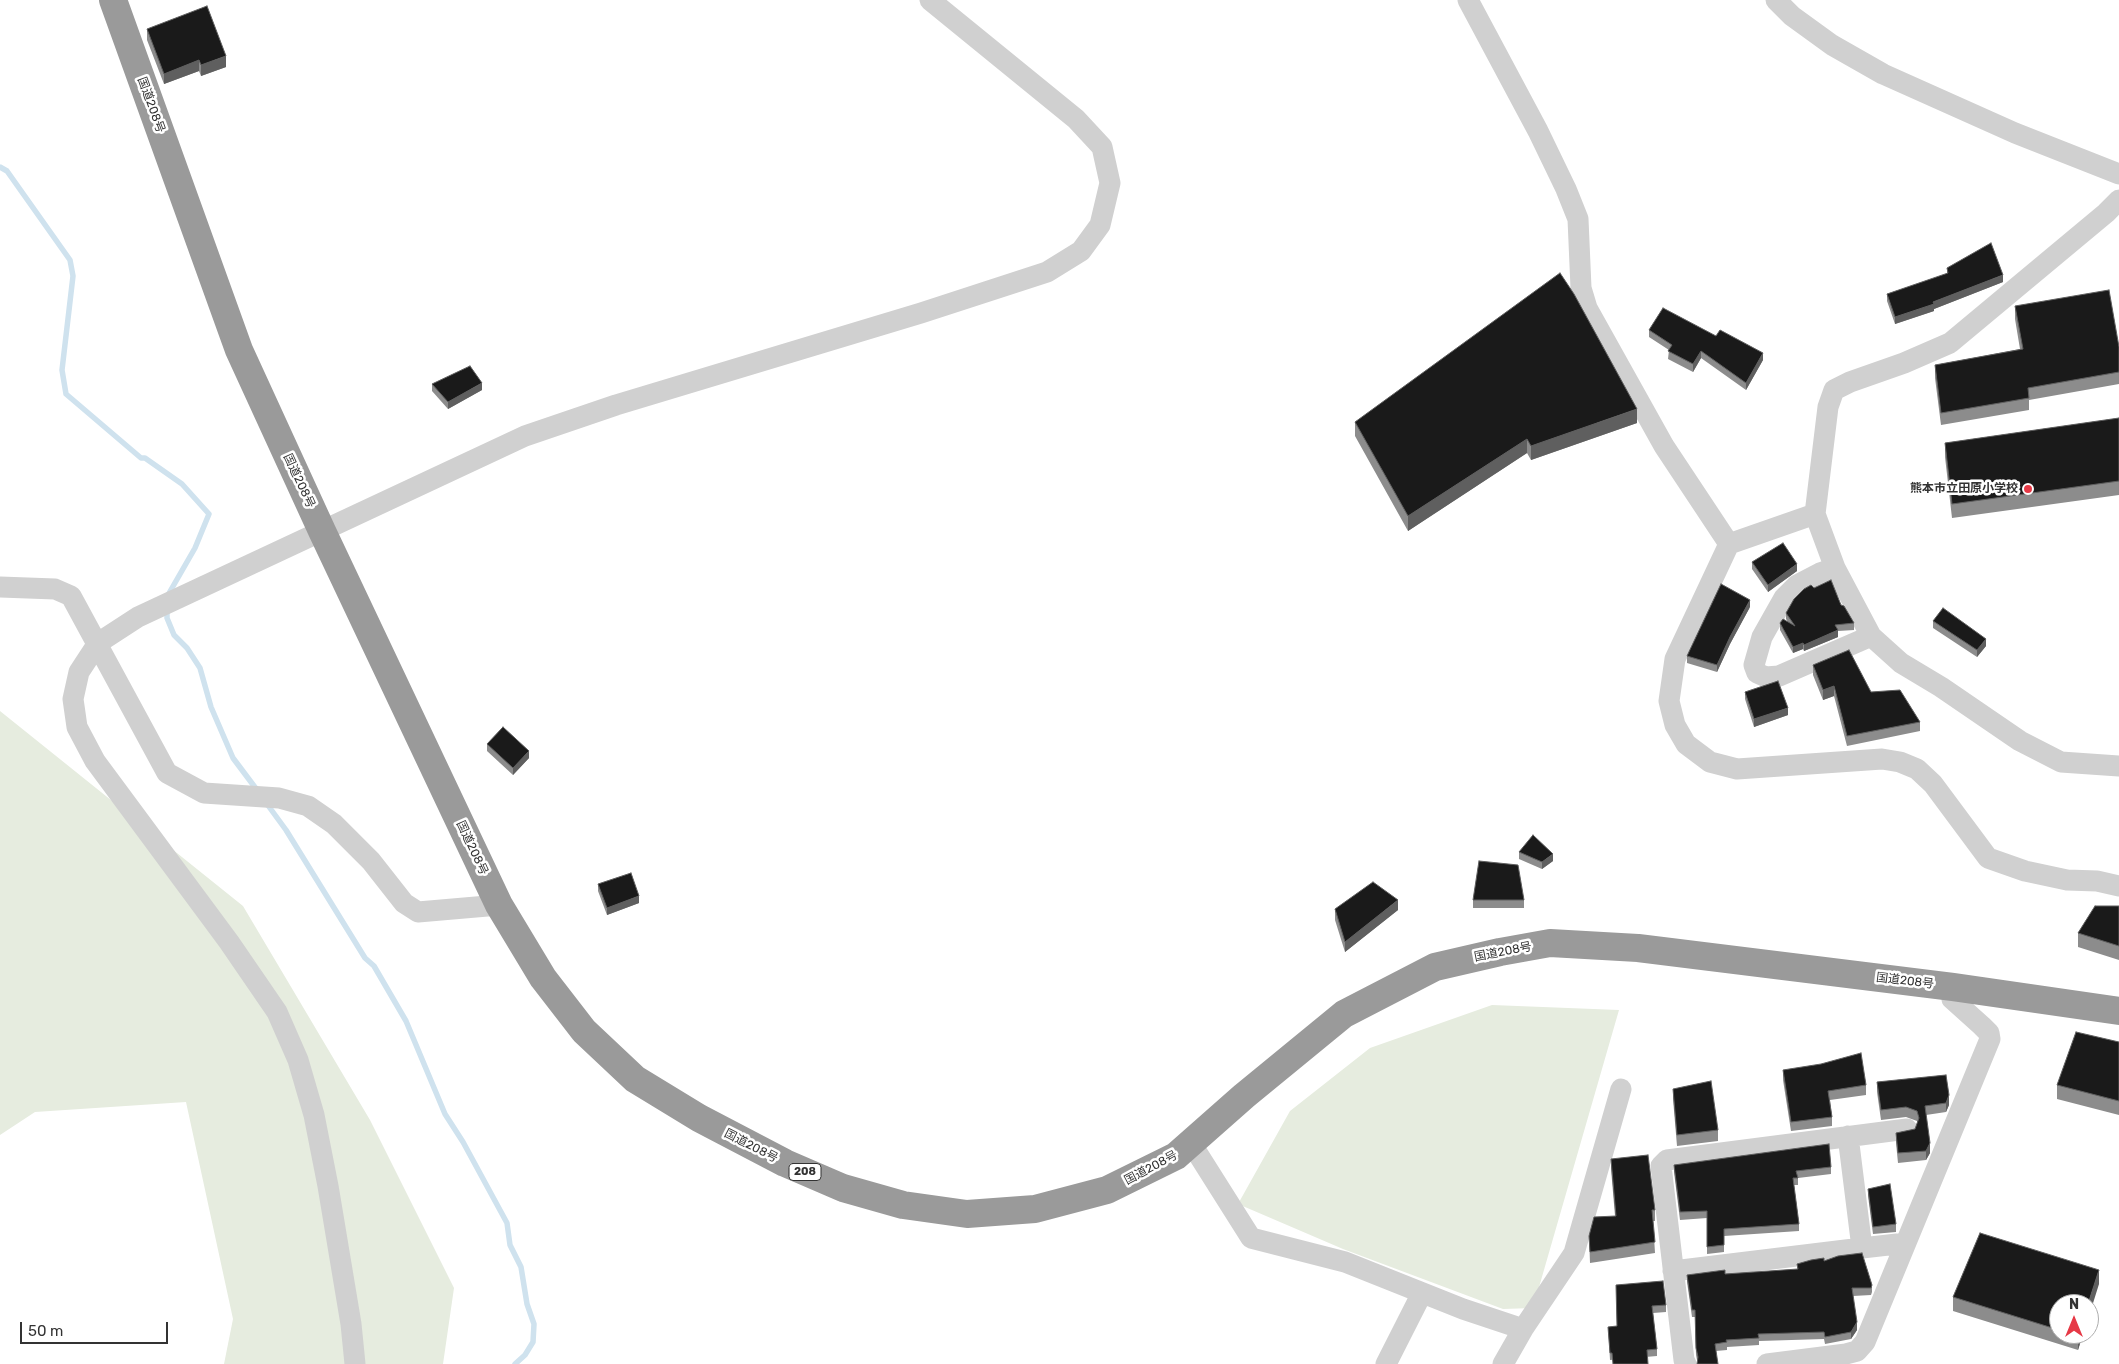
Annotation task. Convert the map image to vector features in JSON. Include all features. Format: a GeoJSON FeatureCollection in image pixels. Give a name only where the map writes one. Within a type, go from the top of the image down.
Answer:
{"type":"FeatureCollection","features":[{"type":"Feature","properties":{"kind":"highway","name":"国道208号"},"geometry":{"type":"LineString","coordinates":[[113,0],[239,350],[322,532],[499,905],[542,978],[584,1031],[635,1079],[698,1118],[786,1163],[843,1188],[903,1205],[966,1214],[1034,1209],[1107,1190],[1176,1156],[1244,1096],[1344,1014],[1435,967],[1500,952],[1550,944],[1638,948],[1953,987],[2119,1011]]}},
{"type":"Feature","properties":{"kind":"street"},"geometry":{"type":"LineString","coordinates":[[355,1364],[351,1324],[314,1115],[298,1060],[277,1012],[229,942],[95,761],[77,727],[73,698],[79,672],[98,643],[138,617],[525,436],[616,405],[921,313],[1048,272],[1081,251],[1100,224],[1110,183],[1102,147],[1076,118],[930,0]]}},
{"type":"Feature","properties":{"kind":"street"},"geometry":{"type":"LineString","coordinates":[[1468,0],[1538,131],[1578,219],[1581,288],[1587,308],[1664,446],[1729,544]]}},
{"type":"Feature","properties":{"kind":"street"},"geometry":{"type":"LineString","coordinates":[[1776,0],[1792,16],[1832,45],[1882,74],[2015,132],[2119,174]]}},
{"type":"Feature","properties":{"kind":"street"},"geometry":{"type":"LineString","coordinates":[[2119,200],[2106,214],[1950,343],[1904,364],[1850,382],[1834,390],[1828,407],[1815,514],[1836,568],[1871,636],[1901,663],[1941,687],[2020,741],[2061,762],[2119,766]]}},
{"type":"Feature","properties":{"kind":"street"},"geometry":{"type":"LineString","coordinates":[[1815,514],[1729,544],[1675,659],[1669,701],[1674,725],[1686,744],[1710,762],[1737,769],[1882,759],[1900,762],[1918,769],[1933,784],[1988,858],[2025,871],[2067,880],[2097,880],[2119,886]]}},
{"type":"Feature","properties":{"kind":"street"},"geometry":{"type":"LineString","coordinates":[[1836,568],[1820,573],[1797,585],[1784,598],[1762,637],[1754,665],[1757,673],[1766,677],[1779,676],[1871,636]]}},
{"type":"Feature","properties":{"kind":"street"},"geometry":{"type":"LineString","coordinates":[[0,587],[55,589],[71,596],[167,772],[204,793],[279,798],[308,806],[334,824],[371,861],[404,903],[418,912],[499,905]]}},
{"type":"Feature","properties":{"kind":"street"},"geometry":{"type":"LineString","coordinates":[[1767,1364],[1857,1351],[1865,1342],[1990,1039],[1989,1033],[1952,999],[1953,987]]}},
{"type":"Feature","properties":{"kind":"street"},"geometry":{"type":"LineString","coordinates":[[1503,1364],[1523,1329],[1574,1253],[1621,1089]]}},
{"type":"Feature","properties":{"kind":"street"},"geometry":{"type":"LineString","coordinates":[[1686,1364],[1661,1166],[1666,1160],[1907,1129]]}},
{"type":"Feature","properties":{"kind":"street"},"geometry":{"type":"LineString","coordinates":[[1848,1136],[1862,1248]]}},
{"type":"Feature","properties":{"kind":"street"},"geometry":{"type":"LineString","coordinates":[[1191,1143],[1251,1238],[1345,1262],[1422,1293],[1523,1329]]}},
{"type":"Feature","properties":{"kind":"street"},"geometry":{"type":"LineString","coordinates":[[1673,1271],[1896,1244],[1903,1248]]}},
{"type":"Feature","properties":{"kind":"street"},"geometry":{"type":"LineString","coordinates":[[1386,1364],[1422,1293]]}},
{"type":"Feature","properties":{"kind":"shaded area"},"geometry":{"type":"Polygon","coordinates":[[[0,711],[243,906],[370,1120],[454,1288],[443,1364],[224,1364],[233,1319],[186,1102],[35,1112],[0,1135],[0,711]]]}},
{"type":"Feature","properties":{"kind":"shaded area"},"geometry":{"type":"Polygon","coordinates":[[[1492,1005],[1619,1010],[1533,1308],[1503,1309],[1343,1249],[1238,1204],[1290,1111],[1370,1048],[1492,1005]]]}},
{"type":"Feature","properties":{"kind":"building"},"geometry":{"type":"Polygon","coordinates":[[[207,6],[226,56],[201,65],[199,60],[164,74],[147,29],[207,6]]]}},
{"type":"Feature","properties":{"kind":"building"},"geometry":{"type":"Polygon","coordinates":[[[1991,243],[2003,275],[1933,302],[1934,304],[1895,317],[1887,294],[1948,273],[1947,268],[1991,243]]]}},
{"type":"Feature","properties":{"kind":"building"},"geometry":{"type":"Polygon","coordinates":[[[1560,273],[1574,294],[1637,409],[1531,446],[1527,439],[1408,516],[1355,422],[1560,273]]]}},
{"type":"Feature","properties":{"kind":"building"},"geometry":{"type":"Polygon","coordinates":[[[2109,290],[2119,347],[2119,372],[2028,388],[2029,398],[1941,413],[1935,365],[2023,349],[2015,306],[2109,290]]]}},
{"type":"Feature","properties":{"kind":"building"},"geometry":{"type":"Polygon","coordinates":[[[1663,308],[1716,336],[1720,330],[1763,353],[1746,383],[1701,351],[1693,364],[1668,351],[1672,345],[1649,330],[1663,308]]]}},
{"type":"Feature","properties":{"kind":"building"},"geometry":{"type":"Polygon","coordinates":[[[470,366],[482,383],[448,402],[432,384],[470,366]]]}},
{"type":"Feature","properties":{"kind":"building"},"geometry":{"type":"Polygon","coordinates":[[[2119,418],[2119,481],[1952,504],[1945,443],[2119,418]]]}},
{"type":"Feature","properties":{"kind":"building"},"geometry":{"type":"Polygon","coordinates":[[[1783,543],[1797,564],[1768,585],[1752,562],[1783,543]]]}},
{"type":"Feature","properties":{"kind":"building"},"geometry":{"type":"Polygon","coordinates":[[[1831,580],[1841,605],[1844,606],[1854,623],[1835,625],[1838,630],[1804,645],[1803,643],[1793,647],[1780,623],[1783,619],[1795,626],[1786,613],[1794,599],[1811,585],[1814,588],[1831,580]]]}},
{"type":"Feature","properties":{"kind":"building"},"geometry":{"type":"Polygon","coordinates":[[[1721,584],[1750,600],[1717,665],[1687,656],[1721,584]]]}},
{"type":"Feature","properties":{"kind":"building"},"geometry":{"type":"Polygon","coordinates":[[[1943,608],[1986,639],[1977,650],[1933,621],[1943,608]]]}},
{"type":"Feature","properties":{"kind":"building"},"geometry":{"type":"Polygon","coordinates":[[[1849,650],[1871,692],[1900,690],[1920,722],[1847,736],[1834,686],[1823,690],[1813,665],[1849,650]]]}},
{"type":"Feature","properties":{"kind":"building"},"geometry":{"type":"Polygon","coordinates":[[[1778,681],[1788,708],[1754,719],[1745,692],[1778,681]]]}},
{"type":"Feature","properties":{"kind":"building"},"geometry":{"type":"Polygon","coordinates":[[[503,727],[529,751],[513,768],[487,744],[503,727]]]}},
{"type":"Feature","properties":{"kind":"building"},"geometry":{"type":"Polygon","coordinates":[[[1533,835],[1553,854],[1542,862],[1519,852],[1533,835]]]}},
{"type":"Feature","properties":{"kind":"building"},"geometry":{"type":"Polygon","coordinates":[[[1479,861],[1518,865],[1524,900],[1473,900],[1479,861]]]}},
{"type":"Feature","properties":{"kind":"building"},"geometry":{"type":"Polygon","coordinates":[[[631,873],[639,896],[607,908],[598,884],[631,873]]]}},
{"type":"Feature","properties":{"kind":"building"},"geometry":{"type":"Polygon","coordinates":[[[1373,882],[1398,900],[1345,942],[1335,909],[1373,882]]]}},
{"type":"Feature","properties":{"kind":"building"},"geometry":{"type":"Polygon","coordinates":[[[2095,906],[2119,906],[2119,946],[2078,933],[2095,906]]]}},
{"type":"Feature","properties":{"kind":"building"},"geometry":{"type":"Polygon","coordinates":[[[2076,1032],[2119,1042],[2119,1101],[2057,1085],[2076,1032]]]}},
{"type":"Feature","properties":{"kind":"building"},"geometry":{"type":"Polygon","coordinates":[[[1861,1053],[1866,1085],[1828,1091],[1832,1117],[1791,1122],[1783,1070],[1821,1064],[1861,1053]]]}},
{"type":"Feature","properties":{"kind":"building"},"geometry":{"type":"Polygon","coordinates":[[[1946,1075],[1949,1095],[1946,1103],[1925,1106],[1930,1143],[1926,1151],[1898,1153],[1896,1133],[1915,1129],[1919,1118],[1917,1111],[1906,1107],[1881,1110],[1877,1082],[1946,1075]]]}},
{"type":"Feature","properties":{"kind":"building"},"geometry":{"type":"Polygon","coordinates":[[[1711,1081],[1718,1130],[1677,1135],[1673,1089],[1711,1081]]]}},
{"type":"Feature","properties":{"kind":"building"},"geometry":{"type":"Polygon","coordinates":[[[1829,1144],[1831,1167],[1796,1171],[1798,1178],[1793,1178],[1799,1224],[1724,1229],[1724,1245],[1707,1247],[1707,1211],[1680,1212],[1674,1165],[1829,1144]]]}},
{"type":"Feature","properties":{"kind":"building"},"geometry":{"type":"Polygon","coordinates":[[[1648,1155],[1655,1210],[1652,1210],[1655,1242],[1590,1252],[1589,1236],[1594,1217],[1616,1216],[1611,1159],[1648,1155]]]}},
{"type":"Feature","properties":{"kind":"building"},"geometry":{"type":"Polygon","coordinates":[[[1890,1184],[1896,1224],[1873,1227],[1868,1189],[1890,1184]]]}},
{"type":"Feature","properties":{"kind":"building"},"geometry":{"type":"Polygon","coordinates":[[[1980,1233],[2099,1270],[2091,1294],[2049,1294],[2049,1327],[1953,1297],[1980,1233]]]}},
{"type":"Feature","properties":{"kind":"building"},"geometry":{"type":"Polygon","coordinates":[[[1862,1253],[1872,1285],[1871,1288],[1852,1288],[1857,1322],[1851,1332],[1825,1337],[1824,1332],[1758,1334],[1759,1338],[1726,1340],[1727,1342],[1715,1344],[1718,1364],[1697,1364],[1695,1310],[1692,1310],[1687,1275],[1725,1270],[1725,1274],[1798,1269],[1797,1264],[1811,1260],[1824,1258],[1824,1261],[1838,1256],[1862,1253]]]}},
{"type":"Feature","properties":{"kind":"building"},"geometry":{"type":"Polygon","coordinates":[[[1663,1281],[1666,1305],[1652,1306],[1657,1349],[1647,1350],[1648,1364],[1613,1364],[1608,1327],[1617,1326],[1616,1285],[1663,1281]]]}},
{"type":"Feature","properties":{"kind":"waterway"},"geometry":{"type":"LineString","coordinates":[[0,167],[7,171],[70,260],[73,276],[62,370],[66,394],[141,458],[145,458],[182,484],[209,514],[195,548],[168,595]]}},
{"type":"Feature","properties":{"kind":"waterway"},"geometry":{"type":"LineString","coordinates":[[167,609],[167,618],[174,635],[187,648],[200,668],[211,707],[233,758],[257,790]]}},
{"type":"Feature","properties":{"kind":"waterway"},"geometry":{"type":"LineString","coordinates":[[267,804],[286,830],[365,958],[374,966],[406,1021],[445,1114],[463,1142],[507,1223],[510,1245],[521,1267],[527,1304],[534,1324],[533,1342],[525,1355],[515,1364]]}},
{"type":"Feature","properties":{"kind":"place","name":"熊本市立田原小学校"},"geometry":{"type":"Point","coordinates":[2028,489]}}]}
